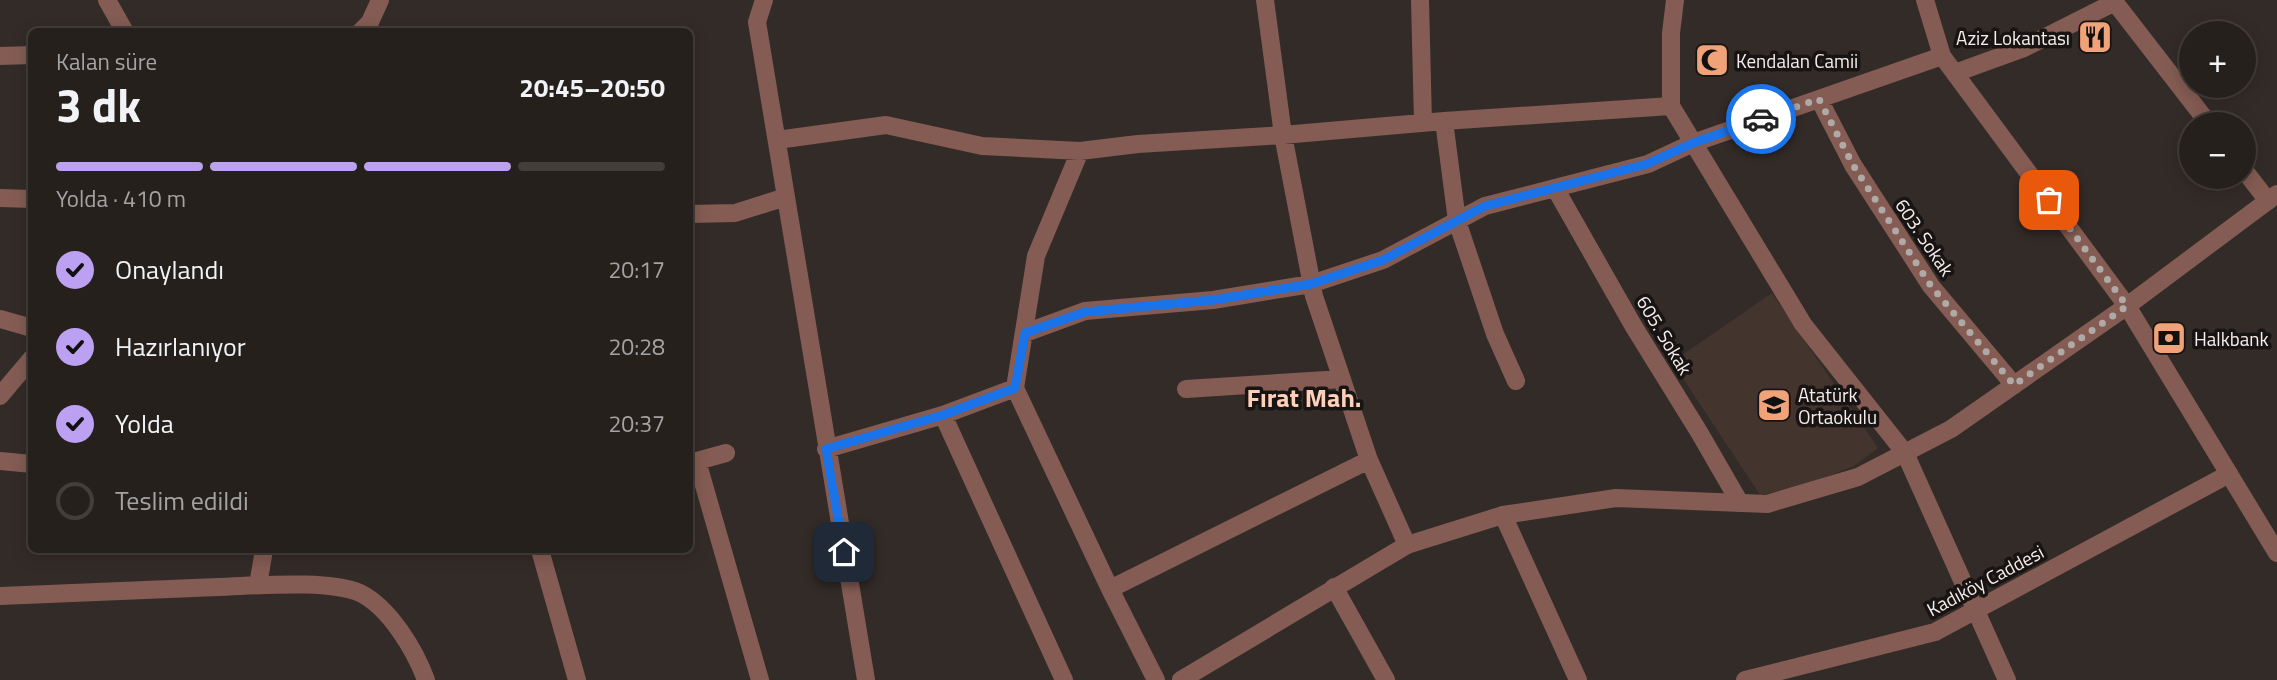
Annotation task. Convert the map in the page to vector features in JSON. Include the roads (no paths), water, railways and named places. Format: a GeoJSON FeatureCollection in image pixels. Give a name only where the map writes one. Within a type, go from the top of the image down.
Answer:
{"type":"FeatureCollection","features":[{"type":"Feature","properties":{"kind":"street"},"geometry":{"type":"LineString","coordinates":[[107,0],[123,28]]}},
{"type":"Feature","properties":{"kind":"street"},"geometry":{"type":"LineString","coordinates":[[364,28],[370,22],[380,0]]}},
{"type":"Feature","properties":{"kind":"street"},"geometry":{"type":"LineString","coordinates":[[764,0],[757,22],[866,680]]}},
{"type":"Feature","properties":{"kind":"street"},"geometry":{"type":"LineString","coordinates":[[1265,0],[1283,135],[1311,284],[1369,460],[1407,545]]}},
{"type":"Feature","properties":{"kind":"street"},"geometry":{"type":"LineString","coordinates":[[1420,0],[1423,123]]}},
{"type":"Feature","properties":{"kind":"street"},"geometry":{"type":"LineString","coordinates":[[1675,0],[1671,33],[1671,106],[1803,324],[1905,453],[2007,680]]}},
{"type":"Feature","properties":{"kind":"street"},"geometry":{"type":"LineString","coordinates":[[1925,0],[1942,56],[2127,306],[2277,553]]}},
{"type":"Feature","properties":{"kind":"street"},"geometry":{"type":"LineString","coordinates":[[1955,73],[2024,48],[2114,1],[2199,112]]}},
{"type":"Feature","properties":{"kind":"street"},"geometry":{"type":"LineString","coordinates":[[0,56],[28,55]]}},
{"type":"Feature","properties":{"kind":"street"},"geometry":{"type":"LineString","coordinates":[[1025,333],[1085,312],[1213,300],[1311,284],[1383,260],[1485,206],[1647,164],[1693,143],[1942,56]]}},
{"type":"Feature","properties":{"kind":"street","name":"603. Sokak"},"geometry":{"type":"LineString","coordinates":[[1819,99],[1853,165],[1931,286],[2014,385]]}},
{"type":"Feature","properties":{"kind":"street"},"geometry":{"type":"LineString","coordinates":[[777,140],[886,125],[982,146],[1080,151],[1138,144],[1671,106]]}},
{"type":"Feature","properties":{"kind":"street"},"geometry":{"type":"LineString","coordinates":[[1444,121],[1457,221],[1495,334],[1516,381]]}},
{"type":"Feature","properties":{"kind":"street"},"geometry":{"type":"LineString","coordinates":[[1080,151],[1036,256],[1015,388],[1156,680]]}},
{"type":"Feature","properties":{"kind":"street"},"geometry":{"type":"LineString","coordinates":[[1181,680],[1407,545],[1503,515],[1616,498],[1767,505],[1858,477],[1951,429],[2127,306],[2272,198],[2256,182]]}},
{"type":"Feature","properties":{"kind":"street","name":"605. Sokak"},"geometry":{"type":"LineString","coordinates":[[1555,188],[1634,327],[1740,503]]}},
{"type":"Feature","properties":{"kind":"street"},"geometry":{"type":"LineString","coordinates":[[693,214],[735,213],[786,197]]}},
{"type":"Feature","properties":{"kind":"street"},"geometry":{"type":"LineString","coordinates":[[0,198],[28,200]]}},
{"type":"Feature","properties":{"kind":"street"},"geometry":{"type":"LineString","coordinates":[[0,319],[28,327]]}},
{"type":"Feature","properties":{"kind":"street"},"geometry":{"type":"LineString","coordinates":[[0,396],[28,363]]}},
{"type":"Feature","properties":{"kind":"street"},"geometry":{"type":"LineString","coordinates":[[1186,389],[1342,379]]}},
{"type":"Feature","properties":{"kind":"street"},"geometry":{"type":"LineString","coordinates":[[826,449],[943,415],[1015,388]]}},
{"type":"Feature","properties":{"kind":"street"},"geometry":{"type":"LineString","coordinates":[[943,415],[1064,680]]}},
{"type":"Feature","properties":{"kind":"street"},"geometry":{"type":"LineString","coordinates":[[726,453],[693,462],[760,680]]}},
{"type":"Feature","properties":{"kind":"street"},"geometry":{"type":"LineString","coordinates":[[0,460],[28,464]]}},
{"type":"Feature","properties":{"kind":"street"},"geometry":{"type":"LineString","coordinates":[[1110,589],[1369,460]]}},
{"type":"Feature","properties":{"kind":"street","name":"Kadıköy Caddesi"},"geometry":{"type":"LineString","coordinates":[[1745,680],[1935,632],[2229,474]]}},
{"type":"Feature","properties":{"kind":"street"},"geometry":{"type":"LineString","coordinates":[[1503,515],[1578,680]]}},
{"type":"Feature","properties":{"kind":"street"},"geometry":{"type":"LineString","coordinates":[[258,585],[263,553]]}},
{"type":"Feature","properties":{"kind":"street"},"geometry":{"type":"LineString","coordinates":[[541,553],[577,680]]}},
{"type":"Feature","properties":{"kind":"street"},"geometry":{"type":"LineString","coordinates":[[0,596],[258,585],[342,587],[362,594],[392,618],[422,668],[426,680]]}},
{"type":"Feature","properties":{"kind":"street"},"geometry":{"type":"LineString","coordinates":[[1334,587],[1387,680]]}},
{"type":"Feature","properties":{"kind":"place","name":"Aziz Lokantası"},"geometry":{"type":"Point","coordinates":[2095,37]}},
{"type":"Feature","properties":{"kind":"place","name":"Kendalan Camii"},"geometry":{"type":"Point","coordinates":[1712,60]}},
{"type":"Feature","properties":{"kind":"place","name":"Halkbank"},"geometry":{"type":"Point","coordinates":[2169,338]}},
{"type":"Feature","properties":{"kind":"place","name":"Atatürk Ortaokulu"},"geometry":{"type":"Point","coordinates":[1774,405]}},
{"type":"Feature","properties":{"kind":"district","name":"Fırat Mah."},"geometry":{"type":"Point","coordinates":[1304,397]}}]}
